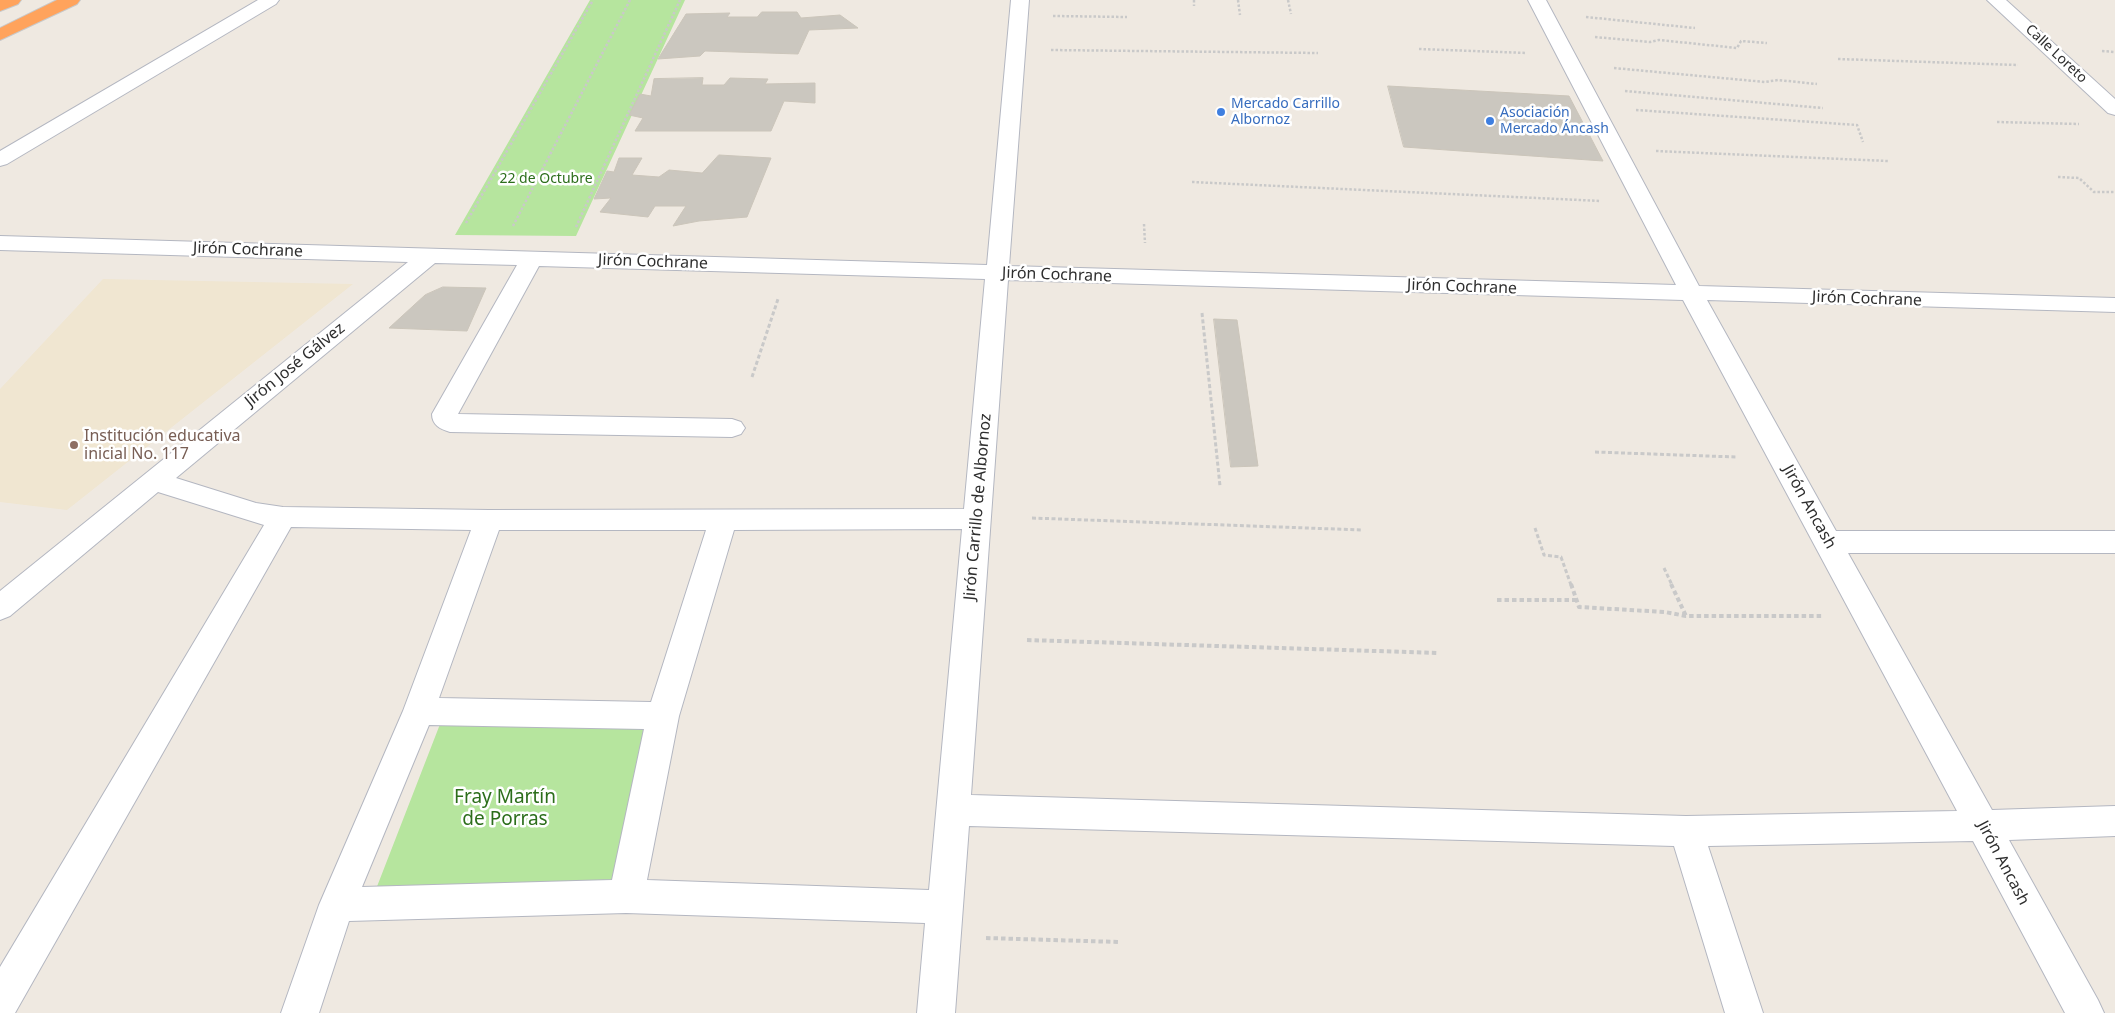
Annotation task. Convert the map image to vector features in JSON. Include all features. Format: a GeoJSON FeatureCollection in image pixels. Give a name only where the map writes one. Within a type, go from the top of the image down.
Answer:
{"type":"FeatureCollection","features":[{"type":"Feature","properties":{"kind":"highway"},"geometry":{"type":"LineString","coordinates":[[0,6],[12,0]]}},
{"type":"Feature","properties":{"kind":"highway"},"geometry":{"type":"LineString","coordinates":[[0,35],[71,0]]}},
{"type":"Feature","properties":{"kind":"street"},"geometry":{"type":"LineString","coordinates":[[0,160],[270,0]]}},
{"type":"Feature","properties":{"kind":"street","name":"Calle Loreto"},"geometry":{"type":"LineString","coordinates":[[1996,0],[2115,109]]}},
{"type":"Feature","properties":{"kind":"street","name":"Jirón Ancash"},"geometry":{"type":"LineString","coordinates":[[1540,7],[1692,294],[2085,1013]]}},
{"type":"Feature","properties":{"kind":"street","name":"Jirón Carrillo de Albornoz"},"geometry":{"type":"LineString","coordinates":[[936,1013],[1019,8]]}},
{"type":"Feature","properties":{"kind":"street","name":"Jirón Cochrane"},"geometry":{"type":"LineString","coordinates":[[0,243],[2115,305]]}},
{"type":"Feature","properties":{"kind":"street","name":"Jirón José Gálvez"},"geometry":{"type":"LineString","coordinates":[[0,608],[429,256]]}},
{"type":"Feature","properties":{"kind":"street"},"geometry":{"type":"LineString","coordinates":[[532,258],[445,414],[445,419],[450,423],[732,428]]}},
{"type":"Feature","properties":{"kind":"street"},"geometry":{"type":"LineString","coordinates":[[155,481],[255,513],[283,517],[489,520],[977,519]]}},
{"type":"Feature","properties":{"kind":"street"},"geometry":{"type":"LineString","coordinates":[[0,1002],[283,517]]}},
{"type":"Feature","properties":{"kind":"street"},"geometry":{"type":"LineString","coordinates":[[300,1013],[337,905],[419,711],[489,520]]}},
{"type":"Feature","properties":{"kind":"street"},"geometry":{"type":"LineString","coordinates":[[626,896],[663,716],[723,520]]}},
{"type":"Feature","properties":{"kind":"street"},"geometry":{"type":"LineString","coordinates":[[1828,542],[2115,542]]}},
{"type":"Feature","properties":{"kind":"street"},"geometry":{"type":"LineString","coordinates":[[419,711],[663,716]]}},
{"type":"Feature","properties":{"kind":"street"},"geometry":{"type":"LineString","coordinates":[[953,810],[1686,831],[1929,828],[1982,824],[2115,821]]}},
{"type":"Feature","properties":{"kind":"street"},"geometry":{"type":"LineString","coordinates":[[1686,831],[1744,1013]]}},
{"type":"Feature","properties":{"kind":"street"},"geometry":{"type":"LineString","coordinates":[[337,905],[626,896],[944,922]]}},
{"type":"Feature","properties":{"kind":"path"},"geometry":{"type":"LineString","coordinates":[[465,224],[593,0]]}},
{"type":"Feature","properties":{"kind":"path"},"geometry":{"type":"LineString","coordinates":[[509,233],[630,0]]}},
{"type":"Feature","properties":{"kind":"path"},"geometry":{"type":"LineString","coordinates":[[572,234],[680,0]]}},
{"type":"Feature","properties":{"kind":"path"},"geometry":{"type":"LineString","coordinates":[[1194,0],[1194,6]]}},
{"type":"Feature","properties":{"kind":"path"},"geometry":{"type":"LineString","coordinates":[[1238,0],[1240,15]]}},
{"type":"Feature","properties":{"kind":"path"},"geometry":{"type":"LineString","coordinates":[[1288,0],[1291,14]]}},
{"type":"Feature","properties":{"kind":"path"},"geometry":{"type":"LineString","coordinates":[[1540,7],[1695,28]]}},
{"type":"Feature","properties":{"kind":"path"},"geometry":{"type":"LineString","coordinates":[[1019,8],[1128,18]]}},
{"type":"Feature","properties":{"kind":"path"},"geometry":{"type":"LineString","coordinates":[[1554,32],[1650,42],[1659,40],[1737,48],[1740,41],[1767,43]]}},
{"type":"Feature","properties":{"kind":"path"},"geometry":{"type":"LineString","coordinates":[[1420,49],[1568,60],[1765,82],[1778,80],[1817,84]]}},
{"type":"Feature","properties":{"kind":"path"},"geometry":{"type":"LineString","coordinates":[[1015,50],[1318,53]]}},
{"type":"Feature","properties":{"kind":"path"},"geometry":{"type":"LineString","coordinates":[[1838,59],[2069,67]]}},
{"type":"Feature","properties":{"kind":"path"},"geometry":{"type":"LineString","coordinates":[[1582,86],[1692,98],[1823,108]]}},
{"type":"Feature","properties":{"kind":"path"},"geometry":{"type":"LineString","coordinates":[[1594,107],[1857,125],[1863,142]]}},
{"type":"Feature","properties":{"kind":"path"},"geometry":{"type":"LineString","coordinates":[[1998,122],[2086,124]]}},
{"type":"Feature","properties":{"kind":"path"},"geometry":{"type":"LineString","coordinates":[[1616,149],[1888,161]]}},
{"type":"Feature","properties":{"kind":"path"},"geometry":{"type":"LineString","coordinates":[[2058,177],[2079,178],[2094,192],[2115,192]]}},
{"type":"Feature","properties":{"kind":"path"},"geometry":{"type":"LineString","coordinates":[[1192,182],[1644,203]]}},
{"type":"Feature","properties":{"kind":"path"},"geometry":{"type":"LineString","coordinates":[[752,377],[789,266]]}},
{"type":"Feature","properties":{"kind":"path"},"geometry":{"type":"LineString","coordinates":[[1202,279],[1201,301],[1220,486]]}},
{"type":"Feature","properties":{"kind":"path"},"geometry":{"type":"LineString","coordinates":[[1595,452],[1746,458],[1781,457]]}},
{"type":"Feature","properties":{"kind":"path"},"geometry":{"type":"LineString","coordinates":[[1032,518],[1362,530]]}},
{"type":"Feature","properties":{"kind":"path"},"geometry":{"type":"LineString","coordinates":[[1535,528],[1544,556],[1561,557],[1579,607],[1665,612],[1686,616],[1829,616],[1868,614]]}},
{"type":"Feature","properties":{"kind":"path"},"geometry":{"type":"LineString","coordinates":[[1664,568],[1686,616]]}},
{"type":"Feature","properties":{"kind":"path"},"geometry":{"type":"LineString","coordinates":[[1497,600],[1577,600]]}},
{"type":"Feature","properties":{"kind":"path"},"geometry":{"type":"LineString","coordinates":[[1028,640],[1440,653]]}},
{"type":"Feature","properties":{"kind":"path"},"geometry":{"type":"LineString","coordinates":[[944,922],[1119,942]]}},
{"type":"Feature","properties":{"kind":"shaded area","name":"Institución educativa inicial No. 117"},"geometry":{"type":"Polygon","coordinates":[[[103,279],[353,284],[67,510],[0,502],[0,389],[103,279]]]}},
{"type":"Feature","properties":{"kind":"green space","name":"22 de Octubre"},"geometry":{"type":"Polygon","coordinates":[[[590,0],[685,0],[576,236],[455,235],[590,0]]]}},
{"type":"Feature","properties":{"kind":"green space","name":"Fray Martín de Porras"},"geometry":{"type":"Polygon","coordinates":[[[442,719],[652,724],[616,892],[371,902],[442,719]]]}},
{"type":"Feature","properties":{"kind":"building"},"geometry":{"type":"Polygon","coordinates":[[[762,12],[797,12],[801,18],[840,15],[858,28],[809,30],[798,54],[705,51],[700,56],[658,59],[686,14],[730,13],[727,17],[757,17],[762,12]]]}},
{"type":"Feature","properties":{"kind":"building"},"geometry":{"type":"Polygon","coordinates":[[[703,78],[702,85],[724,85],[730,78],[768,79],[765,84],[815,83],[815,103],[784,101],[771,131],[635,131],[643,118],[629,115],[640,94],[651,96],[654,79],[703,78]]]}},
{"type":"Feature","properties":{"kind":"building","name":"Asociación Mercado Áncash"},"geometry":{"type":"Polygon","coordinates":[[[1388,86],[1569,96],[1603,161],[1404,147],[1388,86]]]}},
{"type":"Feature","properties":{"kind":"building"},"geometry":{"type":"Polygon","coordinates":[[[719,155],[771,158],[747,217],[699,221],[673,226],[686,206],[655,206],[648,217],[600,212],[611,198],[594,199],[607,171],[614,172],[619,158],[642,158],[632,175],[659,177],[669,170],[702,173],[719,155]]]}},
{"type":"Feature","properties":{"kind":"building"},"geometry":{"type":"Polygon","coordinates":[[[443,287],[486,288],[467,331],[389,328],[425,295],[443,287]]]}},
{"type":"Feature","properties":{"kind":"building"},"geometry":{"type":"Polygon","coordinates":[[[1214,319],[1237,320],[1258,466],[1231,467],[1214,319]]]}},
{"type":"Feature","properties":{"kind":"place","name":"Mercado Carrillo Albornoz"},"geometry":{"type":"Point","coordinates":[1221,112]}},
{"type":"Feature","properties":{"kind":"place","name":"Asociación Mercado Áncash"},"geometry":{"type":"Point","coordinates":[1490,121]}},
{"type":"Feature","properties":{"kind":"place","name":"Institución educativa inicial No. 117"},"geometry":{"type":"Point","coordinates":[74,445]}}]}
